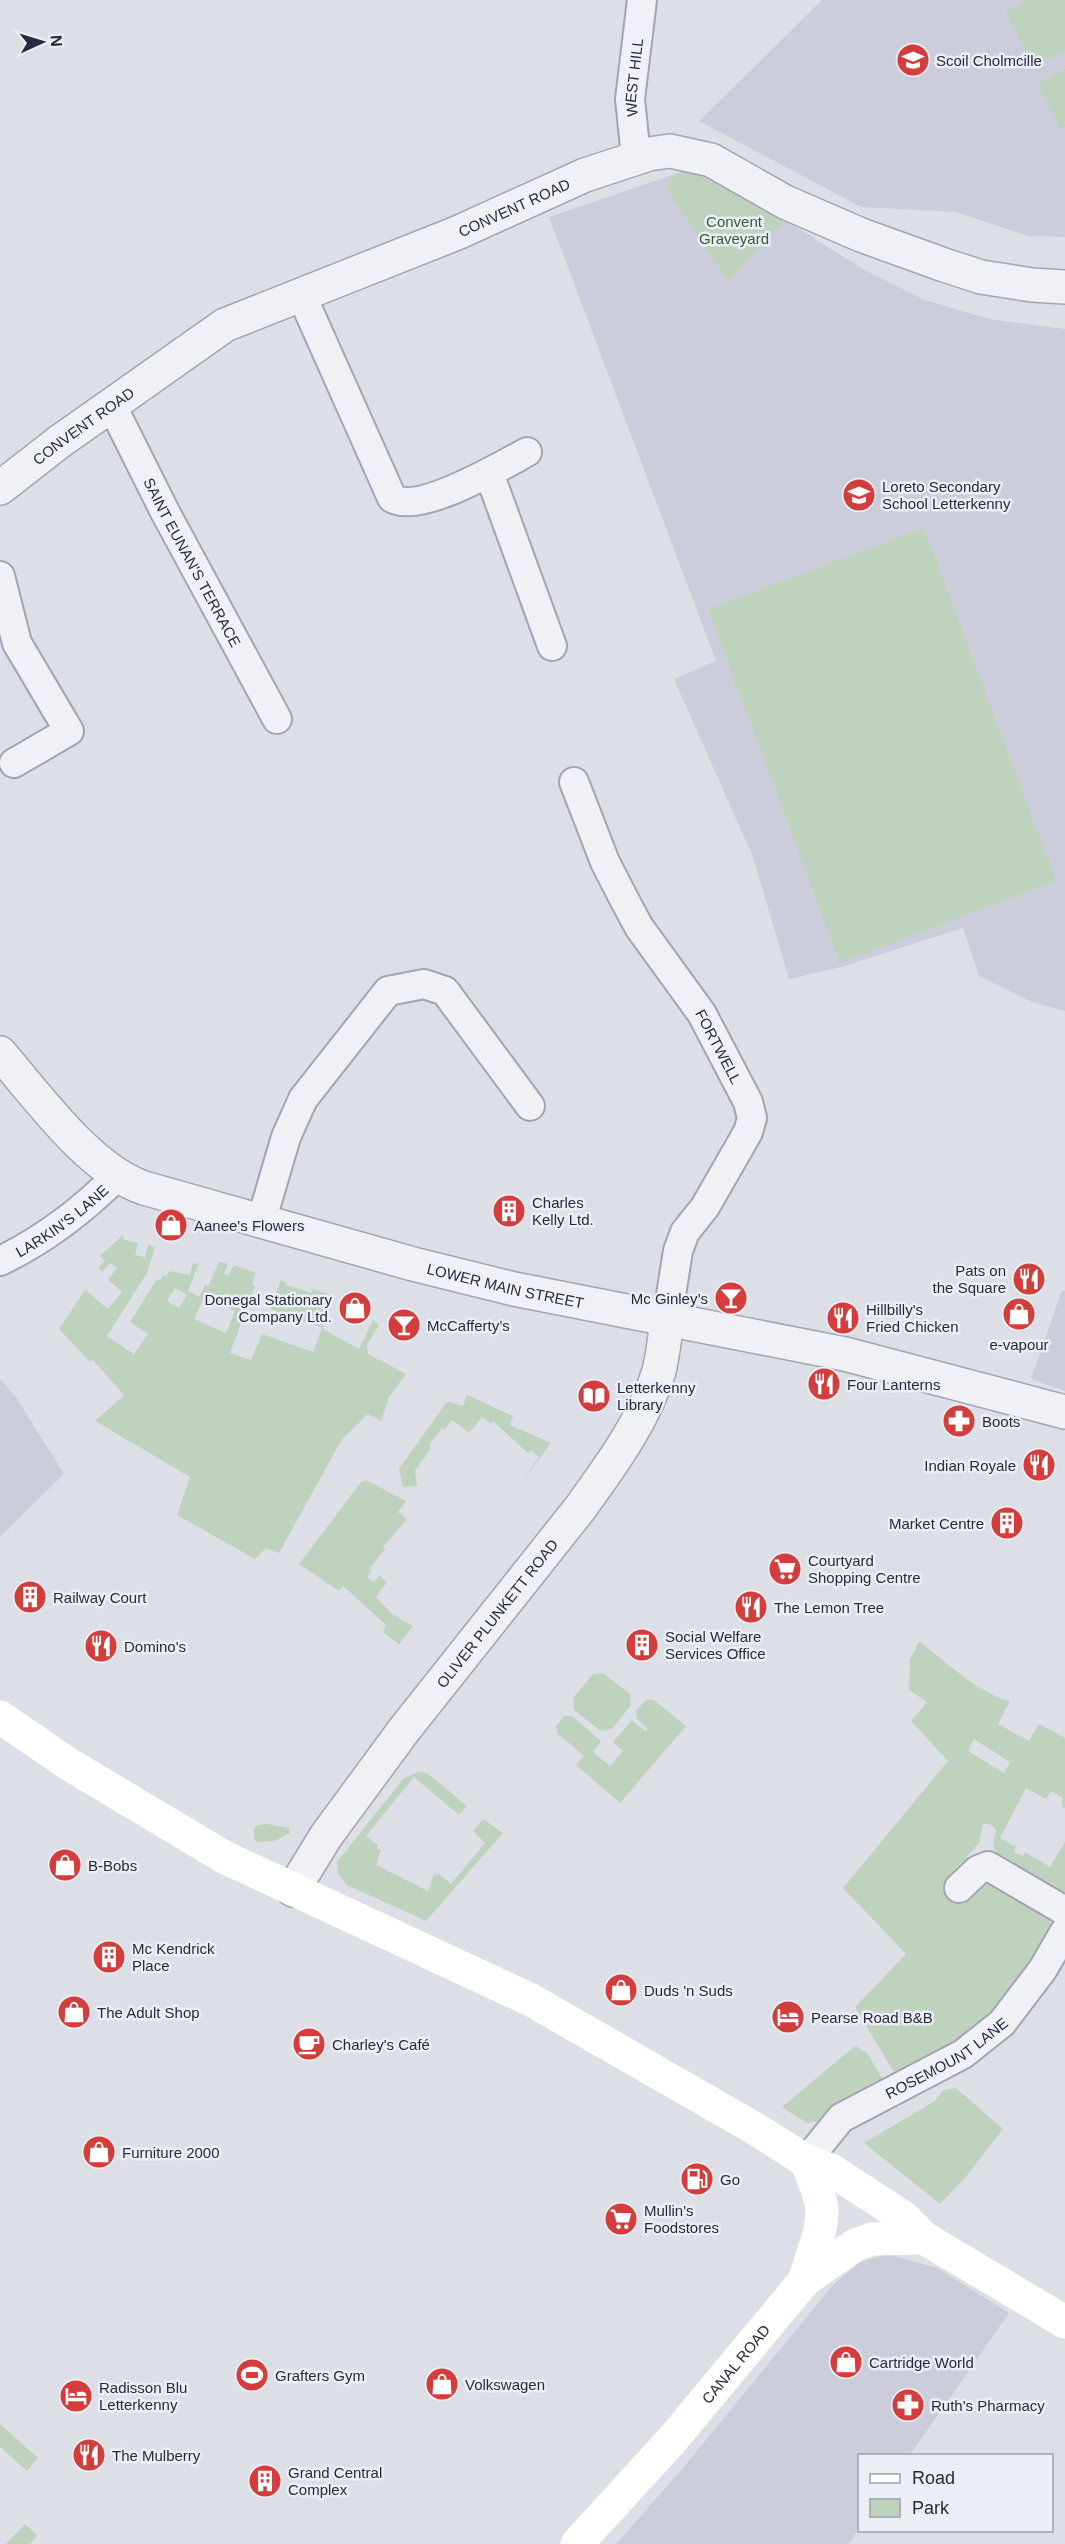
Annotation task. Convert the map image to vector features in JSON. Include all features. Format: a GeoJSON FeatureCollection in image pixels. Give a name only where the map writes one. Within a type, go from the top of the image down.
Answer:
{"type":"FeatureCollection","features":[{"type":"Feature","properties":{"kind":"main road"},"geometry":{"type":"LineString","coordinates":[[0,1717],[67,1763],[206,1846],[293,1890],[531,2000],[761,2132],[806,2162],[831,2170],[902,2216],[924,2238],[1065,2322]]}},
{"type":"Feature","properties":{"kind":"main road"},"geometry":{"type":"LineString","coordinates":[[805,2280],[819,2233],[822,2211],[806,2162]]}},
{"type":"Feature","properties":{"kind":"main road","name":"CANAL ROAD"},"geometry":{"type":"LineString","coordinates":[[577,2544],[672,2440],[805,2280],[855,2245],[872,2239],[924,2238]]}},
{"type":"Feature","properties":{"kind":"street","name":"WEST HILL"},"geometry":{"type":"LineString","coordinates":[[636,157],[630,99],[642,0]]}},
{"type":"Feature","properties":{"kind":"street","name":"CONVENT ROAD"},"geometry":{"type":"LineString","coordinates":[[0,488],[111,404],[225,325],[457,233],[585,175],[636,157],[669,151],[689,153],[711,160],[785,202],[903,251],[981,277],[1032,285],[1065,287]]}},
{"type":"Feature","properties":{"kind":"street"},"geometry":{"type":"LineString","coordinates":[[301,294],[392,498],[406,502],[424,500],[489,473],[527,452]]}},
{"type":"Feature","properties":{"kind":"street","name":"SAINT EUNAN'S TERRACE"},"geometry":{"type":"LineString","coordinates":[[111,404],[165,512],[277,719]]}},
{"type":"Feature","properties":{"kind":"street"},"geometry":{"type":"LineString","coordinates":[[489,473],[552,646]]}},
{"type":"Feature","properties":{"kind":"street"},"geometry":{"type":"LineString","coordinates":[[0,576],[17,643],[69,731],[14,763]]}},
{"type":"Feature","properties":{"kind":"street","name":"FORTWELL"},"geometry":{"type":"LineString","coordinates":[[574,782],[605,862],[624,899],[639,927],[702,1014],[748,1102],[752,1118],[748,1132],[705,1208],[685,1232],[678,1251],[667,1320]]}},
{"type":"Feature","properties":{"kind":"street"},"geometry":{"type":"LineString","coordinates":[[261,1222],[286,1137],[303,1099],[388,991],[424,984],[445,992],[531,1106]]}},
{"type":"Feature","properties":{"kind":"street","name":"LOWER MAIN STREET"},"geometry":{"type":"LineString","coordinates":[[0,1053],[79,1143],[117,1176],[144,1188],[261,1222],[503,1286],[845,1354],[1065,1412]]}},
{"type":"Feature","properties":{"kind":"street","name":"LARKIN'S LANE"},"geometry":{"type":"LineString","coordinates":[[0,1260],[35,1242],[54,1229],[93,1200],[117,1176]]}},
{"type":"Feature","properties":{"kind":"street","name":"OLIVER PLUNKETT ROAD"},"geometry":{"type":"LineString","coordinates":[[293,1890],[326,1836],[404,1730],[581,1507],[611,1464],[640,1414],[658,1371],[667,1320]]}},
{"type":"Feature","properties":{"kind":"street"},"geometry":{"type":"LineString","coordinates":[[959,1888],[978,1869],[988,1866],[1065,1911]]}},
{"type":"Feature","properties":{"kind":"street","name":"ROSEMOUNT LANE"},"geometry":{"type":"LineString","coordinates":[[806,2162],[841,2118],[963,2054],[1002,2023],[1043,1969],[1065,1931]]}},
{"type":"Feature","properties":{"kind":"shaded area","name":"Scoil Cholmcille"},"geometry":{"type":"Polygon","coordinates":[[[822,0],[1065,0],[1065,237],[1028,236],[956,212],[861,207],[699,121],[822,0]]]}},
{"type":"Feature","properties":{"kind":"shaded area","name":"Loreto Secondary School Letterkenny"},"geometry":{"type":"Polygon","coordinates":[[[684,171],[785,220],[863,269],[925,300],[989,319],[1065,329],[1065,1011],[1032,1002],[979,976],[963,928],[841,967],[789,979],[753,857],[674,679],[716,661],[549,217],[684,171]]]}},
{"type":"Feature","properties":{"kind":"shaded area"},"geometry":{"type":"Polygon","coordinates":[[[1062,1290],[1065,1291],[1065,1391],[1031,1379],[1062,1290]]]}},
{"type":"Feature","properties":{"kind":"shaded area"},"geometry":{"type":"Polygon","coordinates":[[[0,1379],[16,1397],[64,1474],[0,1537],[0,1379]]]}},
{"type":"Feature","properties":{"kind":"shaded area"},"geometry":{"type":"Polygon","coordinates":[[[887,2254],[937,2268],[1009,2313],[911,2454],[858,2454],[858,2530],[849,2544],[616,2544],[683,2468],[832,2286],[859,2263],[887,2254]]]}},
{"type":"Feature","properties":{"kind":"green space"},"geometry":{"type":"Polygon","coordinates":[[[1029,0],[1065,0],[1065,52],[1034,68],[1006,12],[1029,0]]]}},
{"type":"Feature","properties":{"kind":"green space"},"geometry":{"type":"Polygon","coordinates":[[[1065,69],[1065,127],[1060,129],[1037,83],[1065,69]]]}},
{"type":"Feature","properties":{"kind":"green space","name":"Convent Graveyard"},"geometry":{"type":"Polygon","coordinates":[[[684,171],[696,173],[785,220],[728,282],[665,186],[677,174],[684,171]]]}},
{"type":"Feature","properties":{"kind":"green space"},"geometry":{"type":"Polygon","coordinates":[[[924,528],[1056,881],[840,963],[708,609],[924,528]]]}},
{"type":"Feature","properties":{"kind":"green space"},"geometry":{"type":"Polygon","coordinates":[[[124,1234],[122,1239],[138,1243],[135,1255],[145,1257],[148,1245],[155,1247],[147,1273],[107,1336],[134,1354],[148,1334],[130,1322],[157,1279],[160,1281],[163,1275],[166,1276],[170,1271],[190,1275],[193,1263],[199,1264],[188,1291],[199,1297],[205,1285],[208,1287],[219,1262],[228,1264],[224,1274],[228,1276],[234,1265],[256,1273],[252,1284],[255,1286],[230,1353],[251,1360],[262,1334],[313,1352],[322,1328],[270,1309],[281,1280],[286,1282],[286,1285],[311,1293],[313,1289],[334,1296],[323,1329],[359,1349],[373,1320],[379,1325],[367,1345],[368,1354],[406,1374],[389,1397],[381,1421],[368,1414],[342,1439],[279,1553],[266,1548],[255,1559],[177,1515],[190,1477],[95,1421],[124,1395],[93,1360],[89,1361],[59,1329],[85,1290],[108,1309],[122,1292],[108,1280],[117,1268],[110,1263],[102,1272],[98,1268],[105,1261],[100,1256],[124,1234]],[[175,1288],[167,1301],[179,1308],[187,1295],[175,1288]],[[204,1297],[194,1319],[226,1333],[235,1311],[221,1304],[222,1299],[217,1297],[215,1302],[204,1297]]]}},
{"type":"Feature","properties":{"kind":"green space"},"geometry":{"type":"Polygon","coordinates":[[[467,1395],[513,1416],[510,1425],[551,1443],[523,1481],[539,1457],[531,1451],[528,1453],[494,1422],[491,1424],[482,1417],[469,1433],[452,1420],[444,1430],[442,1428],[415,1471],[417,1486],[403,1487],[399,1469],[446,1403],[463,1406],[467,1395]]]}},
{"type":"Feature","properties":{"kind":"green space"},"geometry":{"type":"Polygon","coordinates":[[[366,1480],[406,1501],[398,1512],[407,1519],[383,1547],[385,1549],[370,1568],[372,1570],[367,1577],[374,1582],[379,1575],[387,1582],[376,1597],[392,1614],[413,1626],[399,1644],[383,1632],[386,1625],[343,1586],[339,1591],[299,1564],[361,1482],[366,1480]]]}},
{"type":"Feature","properties":{"kind":"green space"},"geometry":{"type":"Polygon","coordinates":[[[919,1641],[987,1692],[1010,1701],[998,1724],[1029,1741],[1039,1724],[1065,1738],[1065,1808],[1062,1807],[1062,1797],[1051,1791],[1046,1799],[1026,1788],[1000,1838],[1016,1847],[1014,1852],[1023,1856],[1025,1852],[1050,1867],[1065,1842],[1065,1892],[1058,1893],[999,1860],[993,1846],[996,1829],[989,1824],[983,1824],[979,1843],[967,1856],[970,1859],[946,1888],[963,1905],[980,1885],[990,1880],[1050,1915],[1047,1935],[995,2019],[898,2079],[855,2007],[906,1954],[843,1888],[948,1761],[911,1721],[927,1702],[909,1690],[910,1660],[919,1641]],[[974,1739],[968,1751],[1004,1773],[1010,1762],[974,1739]]]}},
{"type":"Feature","properties":{"kind":"green space"},"geometry":{"type":"Polygon","coordinates":[[[603,1673],[630,1694],[631,1705],[612,1729],[601,1731],[574,1710],[573,1698],[593,1674],[603,1673]]]}},
{"type":"Feature","properties":{"kind":"green space"},"geometry":{"type":"Polygon","coordinates":[[[646,1700],[654,1700],[686,1726],[620,1803],[576,1765],[584,1756],[557,1733],[556,1726],[564,1716],[572,1716],[601,1741],[593,1752],[610,1766],[623,1751],[613,1742],[632,1720],[645,1731],[648,1729],[637,1719],[636,1711],[646,1700]]]}},
{"type":"Feature","properties":{"kind":"green space"},"geometry":{"type":"Polygon","coordinates":[[[418,1772],[427,1773],[467,1806],[459,1815],[414,1777],[366,1836],[378,1845],[377,1849],[381,1849],[376,1865],[428,1891],[434,1874],[437,1876],[438,1873],[451,1884],[485,1843],[473,1831],[483,1819],[503,1833],[426,1921],[347,1885],[338,1874],[337,1862],[404,1778],[418,1772]]]}},
{"type":"Feature","properties":{"kind":"green space"},"geometry":{"type":"Polygon","coordinates":[[[267,1824],[289,1828],[290,1833],[274,1841],[257,1842],[254,1839],[254,1829],[257,1825],[267,1824]]]}},
{"type":"Feature","properties":{"kind":"green space"},"geometry":{"type":"Polygon","coordinates":[[[855,2046],[867,2053],[886,2085],[821,2121],[807,2123],[782,2107],[855,2046]]]}},
{"type":"Feature","properties":{"kind":"green space"},"geometry":{"type":"Polygon","coordinates":[[[956,2088],[1003,2129],[965,2178],[940,2204],[864,2143],[935,2101],[943,2090],[956,2088]]]}},
{"type":"Feature","properties":{"kind":"green space"},"geometry":{"type":"Polygon","coordinates":[[[0,2424],[38,2458],[27,2471],[0,2447],[0,2424]]]}},
{"type":"Feature","properties":{"kind":"green space"},"geometry":{"type":"Polygon","coordinates":[[[25,2524],[37,2535],[30,2544],[6,2544],[25,2524]]]}},
{"type":"Feature","properties":{"kind":"place","name":"Scoil Cholmcille"},"geometry":{"type":"Point","coordinates":[913,60]}},
{"type":"Feature","properties":{"kind":"place","name":"Loreto Secondary School Letterkenny"},"geometry":{"type":"Point","coordinates":[859,495]}},
{"type":"Feature","properties":{"kind":"place","name":"Charles Kelly Ltd."},"geometry":{"type":"Point","coordinates":[509,1211]}},
{"type":"Feature","properties":{"kind":"place","name":"Aanee's Flowers"},"geometry":{"type":"Point","coordinates":[171,1225]}},
{"type":"Feature","properties":{"kind":"place","name":"Pats on the Square"},"geometry":{"type":"Point","coordinates":[1029,1279]}},
{"type":"Feature","properties":{"kind":"place","name":"Mc Ginley’s"},"geometry":{"type":"Point","coordinates":[731,1298]}},
{"type":"Feature","properties":{"kind":"place","name":"Donegal Stationary Company Ltd."},"geometry":{"type":"Point","coordinates":[355,1308]}},
{"type":"Feature","properties":{"kind":"place","name":"e-vapour"},"geometry":{"type":"Point","coordinates":[1019,1314]}},
{"type":"Feature","properties":{"kind":"place","name":"Hillbilly's Fried Chicken"},"geometry":{"type":"Point","coordinates":[843,1318]}},
{"type":"Feature","properties":{"kind":"place","name":"McCafferty’s"},"geometry":{"type":"Point","coordinates":[404,1325]}},
{"type":"Feature","properties":{"kind":"place","name":"Four Lanterns"},"geometry":{"type":"Point","coordinates":[824,1384]}},
{"type":"Feature","properties":{"kind":"place","name":"Letterkenny Library"},"geometry":{"type":"Point","coordinates":[594,1396]}},
{"type":"Feature","properties":{"kind":"place","name":"Boots"},"geometry":{"type":"Point","coordinates":[959,1421]}},
{"type":"Feature","properties":{"kind":"place","name":"Indian Royale"},"geometry":{"type":"Point","coordinates":[1039,1465]}},
{"type":"Feature","properties":{"kind":"place","name":"Market Centre"},"geometry":{"type":"Point","coordinates":[1007,1523]}},
{"type":"Feature","properties":{"kind":"place","name":"Courtyard Shopping Centre"},"geometry":{"type":"Point","coordinates":[785,1569]}},
{"type":"Feature","properties":{"kind":"place","name":"Railway Court"},"geometry":{"type":"Point","coordinates":[30,1597]}},
{"type":"Feature","properties":{"kind":"place","name":"The Lemon Tree"},"geometry":{"type":"Point","coordinates":[751,1607]}},
{"type":"Feature","properties":{"kind":"place","name":"Social Welfare Services Office"},"geometry":{"type":"Point","coordinates":[642,1645]}},
{"type":"Feature","properties":{"kind":"place","name":"Domino's"},"geometry":{"type":"Point","coordinates":[101,1646]}},
{"type":"Feature","properties":{"kind":"place","name":"B-Bobs"},"geometry":{"type":"Point","coordinates":[65,1865]}},
{"type":"Feature","properties":{"kind":"place","name":"Mc Kendrick Place"},"geometry":{"type":"Point","coordinates":[109,1957]}},
{"type":"Feature","properties":{"kind":"place","name":"Duds 'n Suds"},"geometry":{"type":"Point","coordinates":[621,1990]}},
{"type":"Feature","properties":{"kind":"place","name":"The Adult Shop"},"geometry":{"type":"Point","coordinates":[74,2012]}},
{"type":"Feature","properties":{"kind":"place","name":"Pearse Road B&B"},"geometry":{"type":"Point","coordinates":[788,2017]}},
{"type":"Feature","properties":{"kind":"place","name":"Charley's Café"},"geometry":{"type":"Point","coordinates":[309,2044]}},
{"type":"Feature","properties":{"kind":"place","name":"Furniture 2000"},"geometry":{"type":"Point","coordinates":[99,2152]}},
{"type":"Feature","properties":{"kind":"place","name":"Go"},"geometry":{"type":"Point","coordinates":[697,2179]}},
{"type":"Feature","properties":{"kind":"place","name":"Mullin's Foodstores"},"geometry":{"type":"Point","coordinates":[621,2219]}},
{"type":"Feature","properties":{"kind":"place","name":"Cartridge World"},"geometry":{"type":"Point","coordinates":[846,2362]}},
{"type":"Feature","properties":{"kind":"place","name":"Grafters Gym"},"geometry":{"type":"Point","coordinates":[252,2375]}},
{"type":"Feature","properties":{"kind":"place","name":"Volkswagen"},"geometry":{"type":"Point","coordinates":[442,2384]}},
{"type":"Feature","properties":{"kind":"place","name":"Radisson Blu Letterkenny"},"geometry":{"type":"Point","coordinates":[76,2396]}},
{"type":"Feature","properties":{"kind":"place","name":"Ruth's Pharmacy"},"geometry":{"type":"Point","coordinates":[908,2405]}},
{"type":"Feature","properties":{"kind":"place","name":"The Mulberry"},"geometry":{"type":"Point","coordinates":[89,2455]}},
{"type":"Feature","properties":{"kind":"place","name":"Grand Central Complex"},"geometry":{"type":"Point","coordinates":[265,2481]}}]}
